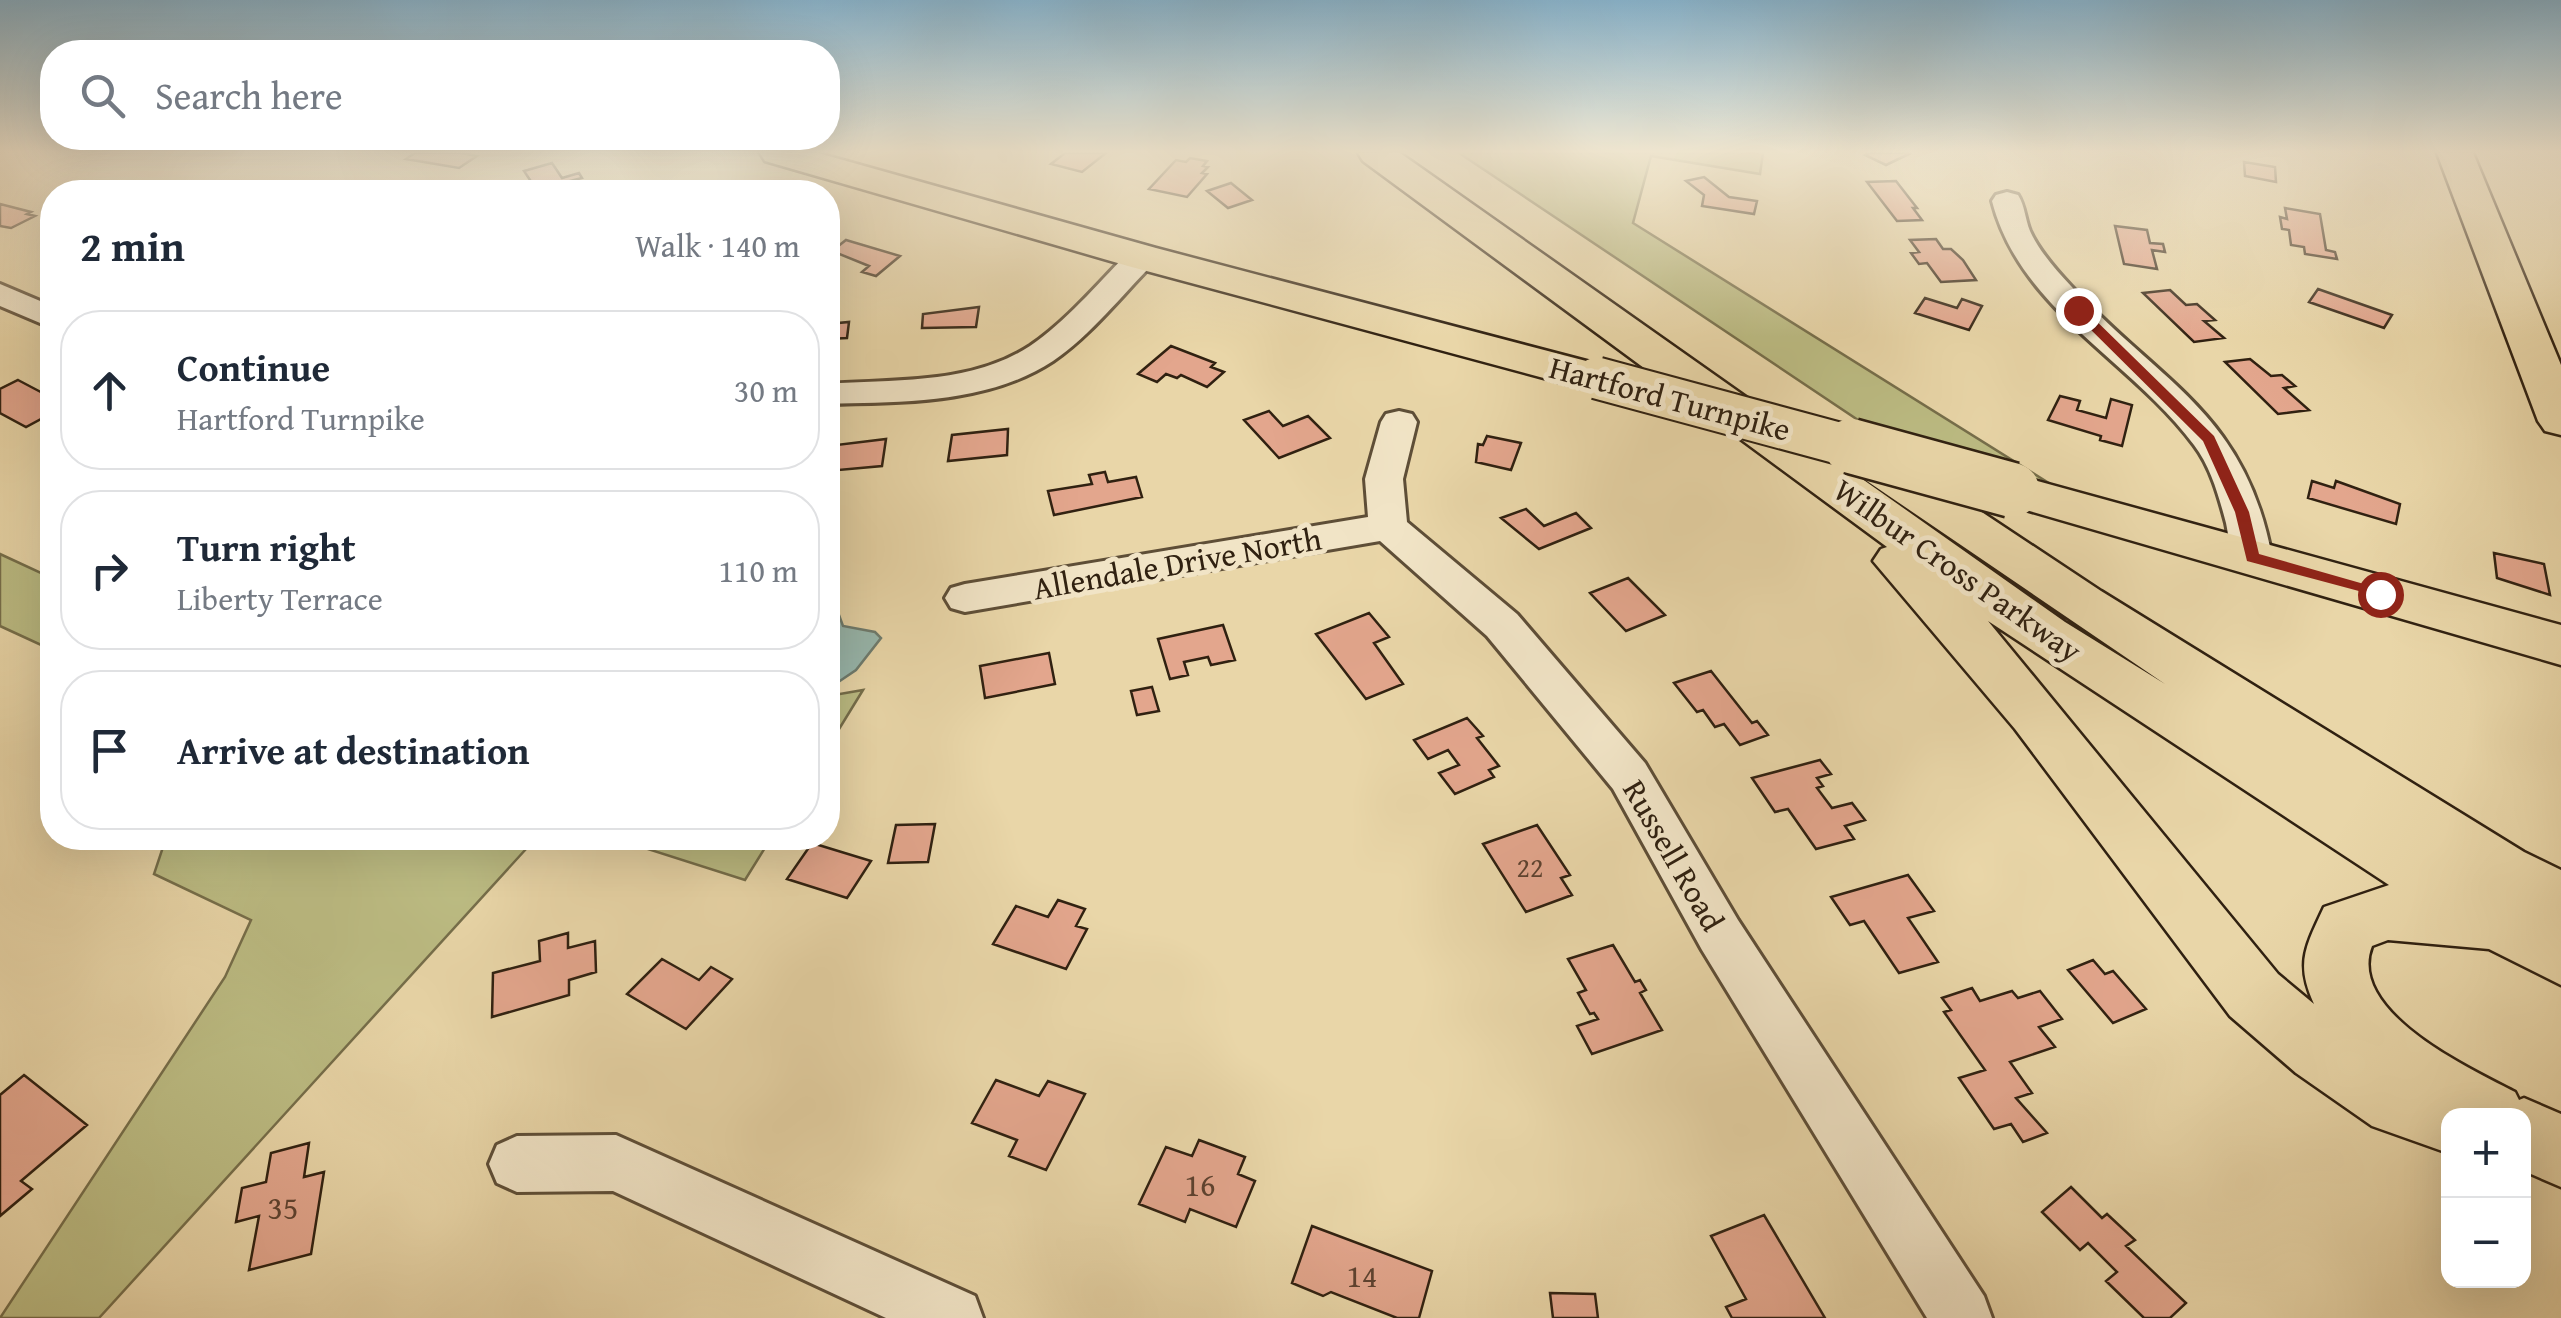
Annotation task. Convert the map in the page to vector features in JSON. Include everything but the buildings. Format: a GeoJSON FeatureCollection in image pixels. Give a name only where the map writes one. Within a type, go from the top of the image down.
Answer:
{"type":"FeatureCollection","features":[{"type":"Feature","properties":{"kind":"main road","name":"Hartford Turnpike"},"geometry":{"type":"LineString","coordinates":[[993,215],[2012,490],[2561,645]]}},
{"type":"Feature","properties":{"kind":"main road","name":"Wilbur Cross Parkway"},"geometry":{"type":"LineString","coordinates":[[1462,215],[2046,636],[2543,928]]}},
{"type":"Feature","properties":{"kind":"main road","name":"Wilbur Cross Parkway"},"geometry":{"type":"LineString","coordinates":[[1513,215],[2082,604],[2502,870],[2543,928]]}},
{"type":"Feature","properties":{"kind":"main road"},"geometry":{"type":"LineString","coordinates":[[2479,215],[2561,421]]}},
{"type":"Feature","properties":{"kind":"main road"},"geometry":{"type":"LineString","coordinates":[[1784,446],[1942,604],[2035,714],[2254,995],[2320,1052],[2397,1102],[2441,1117]]}},
{"type":"Feature","properties":{"kind":"main road"},"geometry":{"type":"LineString","coordinates":[[2475,1108],[2415,1077],[2360,1026],[2337,981],[2336,954],[2347,928],[2387,912],[2543,928]]}},
{"type":"Feature","properties":{"kind":"main road"},"geometry":{"type":"LineString","coordinates":[[2531,1137],[2561,1154]]}},
{"type":"Feature","properties":{"kind":"main road"},"geometry":{"type":"LineString","coordinates":[[2531,1146],[2561,1154]]}},
{"type":"Feature","properties":{"kind":"street"},"geometry":{"type":"LineString","coordinates":[[2010,215],[2014,232],[2041,268],[2209,440],[2242,512],[2252,558]]}},
{"type":"Feature","properties":{"kind":"street"},"geometry":{"type":"LineString","coordinates":[[840,393],[952,384],[1008,372],[1042,353],[1142,257]]}},
{"type":"Feature","properties":{"kind":"street"},"geometry":{"type":"LineString","coordinates":[[0,294],[40,312]]}},
{"type":"Feature","properties":{"kind":"street"},"geometry":{"type":"LineString","coordinates":[[1388,527],[1384,479],[1400,422]]}},
{"type":"Feature","properties":{"kind":"street","name":"Allendale Drive North"},"geometry":{"type":"LineString","coordinates":[[965,598],[1388,527]]}},
{"type":"Feature","properties":{"kind":"street","name":"Russell Road"},"geometry":{"type":"LineString","coordinates":[[1388,527],[1502,625],[1629,776],[1720,935],[1962,1318]]}},
{"type":"Feature","properties":{"kind":"street"},"geometry":{"type":"LineString","coordinates":[[517,1164],[616,1163],[953,1318]]}},
{"type":"Feature","properties":{"kind":"green space"},"geometry":{"type":"Polygon","coordinates":[[[1551,215],[1635,215],[1633,223],[2060,490],[1882,436],[1551,215]]]}},
{"type":"Feature","properties":{"kind":"green space"},"geometry":{"type":"Polygon","coordinates":[[[0,554],[40,572],[40,644],[0,626],[0,554]]]}},
{"type":"Feature","properties":{"kind":"green space"},"geometry":{"type":"Polygon","coordinates":[[[863,690],[840,727],[840,694],[863,690]]]}},
{"type":"Feature","properties":{"kind":"green space"},"geometry":{"type":"Polygon","coordinates":[[[162,850],[525,850],[99,1318],[0,1318],[225,977],[251,920],[154,874],[162,850]]]}},
{"type":"Feature","properties":{"kind":"green space"},"geometry":{"type":"Polygon","coordinates":[[[651,850],[764,850],[745,880],[651,850]]]}},
{"type":"Feature","properties":{"kind":"water"},"geometry":{"type":"Polygon","coordinates":[[[840,618],[843,626],[875,632],[881,638],[856,670],[840,681],[840,618]]]}},
{"type":"Feature","properties":{"kind":"route"},"geometry":{"type":"LineString","coordinates":[[2078,310],[2209,440],[2242,512],[2252,558],[2380,594]]}}]}
